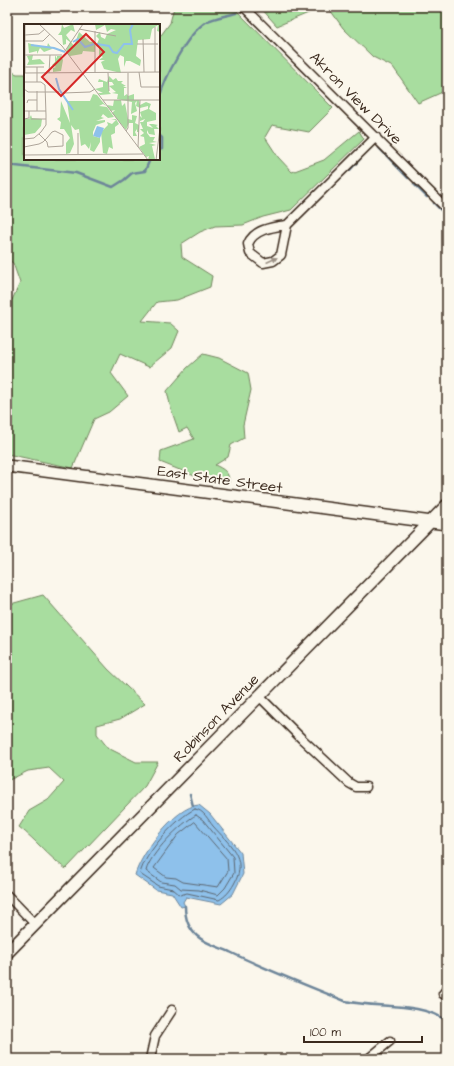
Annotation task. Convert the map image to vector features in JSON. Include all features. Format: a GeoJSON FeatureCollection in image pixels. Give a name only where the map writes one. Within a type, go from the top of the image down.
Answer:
{"type":"FeatureCollection","features":[{"type":"Feature","properties":{"kind":"main road","name":"East State Street"},"geometry":{"type":"LineString","coordinates":[[7,466],[447,524]]}},
{"type":"Feature","properties":{"kind":"main road","name":"Robinson Avenue"},"geometry":{"type":"LineString","coordinates":[[7,953],[447,505]]}},
{"type":"Feature","properties":{"kind":"street","name":"Akron View Drive"},"geometry":{"type":"LineString","coordinates":[[244,7],[447,209]]}},
{"type":"Feature","properties":{"kind":"street"},"geometry":{"type":"LineString","coordinates":[[286,225],[281,255],[276,259],[263,263],[250,253],[248,244],[254,235],[271,228],[286,225],[376,137]]}},
{"type":"Feature","properties":{"kind":"street"},"geometry":{"type":"LineString","coordinates":[[259,696],[349,783],[356,787],[366,787]]}},
{"type":"Feature","properties":{"kind":"street"},"geometry":{"type":"LineString","coordinates":[[7,895],[35,924]]}},
{"type":"Feature","properties":{"kind":"street"},"geometry":{"type":"LineString","coordinates":[[150,1059],[155,1036],[172,1010]]}},
{"type":"Feature","properties":{"kind":"street"},"geometry":{"type":"LineString","coordinates":[[368,1059],[390,1041]]}},
{"type":"Feature","properties":{"kind":"green space"},"geometry":{"type":"Polygon","coordinates":[[[174,7],[233,7],[333,108],[309,132],[272,125],[265,137],[278,157],[292,172],[324,160],[359,131],[364,139],[291,210],[263,217],[243,225],[215,226],[200,232],[181,244],[182,257],[212,276],[210,287],[177,300],[157,302],[142,321],[170,323],[179,331],[172,348],[149,367],[120,354],[111,373],[128,396],[109,412],[94,419],[73,468],[7,454],[7,299],[12,300],[20,283],[13,263],[7,259],[7,70],[17,74],[24,74],[24,160],[160,160],[160,37],[170,23],[174,7]]]}},
{"type":"Feature","properties":{"kind":"green space"},"geometry":{"type":"Polygon","coordinates":[[[260,7],[323,7],[277,26],[260,7]]]}},
{"type":"Feature","properties":{"kind":"green space"},"geometry":{"type":"Polygon","coordinates":[[[328,7],[447,7],[447,90],[418,103],[393,67],[373,57],[343,28],[328,7]]]}},
{"type":"Feature","properties":{"kind":"green space"},"geometry":{"type":"Polygon","coordinates":[[[203,354],[219,358],[248,373],[251,390],[243,425],[244,438],[231,445],[228,457],[215,465],[227,474],[229,483],[202,479],[160,462],[161,451],[194,439],[187,428],[179,432],[171,409],[167,391],[187,368],[203,354]]]}},
{"type":"Feature","properties":{"kind":"green space"},"geometry":{"type":"Polygon","coordinates":[[[43,595],[108,669],[145,704],[120,719],[97,725],[97,734],[108,748],[136,762],[158,762],[145,786],[66,869],[19,827],[29,811],[48,800],[64,782],[49,768],[28,771],[7,781],[7,605],[43,595]]]}},
{"type":"Feature","properties":{"kind":"water"},"geometry":{"type":"Polygon","coordinates":[[[199,805],[210,814],[241,853],[243,874],[233,894],[221,904],[186,897],[183,902],[185,906],[181,907],[172,893],[156,890],[135,875],[144,855],[160,832],[180,813],[190,807],[199,805]]]}},
{"type":"Feature","properties":{"kind":"waterway"},"geometry":{"type":"LineString","coordinates":[[160,96],[171,68],[191,36],[206,22],[236,13]]}},
{"type":"Feature","properties":{"kind":"waterway"},"geometry":{"type":"LineString","coordinates":[[160,136],[162,138],[162,149],[160,150]]}},
{"type":"Feature","properties":{"kind":"waterway"},"geometry":{"type":"LineString","coordinates":[[379,148],[408,178]]}},
{"type":"Feature","properties":{"kind":"waterway"},"geometry":{"type":"LineString","coordinates":[[350,170],[360,159]]}},
{"type":"Feature","properties":{"kind":"waterway"},"geometry":{"type":"LineString","coordinates":[[7,165],[76,173],[113,187],[132,173],[145,171],[150,160]]}},
{"type":"Feature","properties":{"kind":"waterway"},"geometry":{"type":"LineString","coordinates":[[414,184],[427,197]]}},
{"type":"Feature","properties":{"kind":"waterway"},"geometry":{"type":"LineString","coordinates":[[434,203],[447,216]]}},
{"type":"Feature","properties":{"kind":"waterway"},"geometry":{"type":"LineString","coordinates":[[190,794],[193,806]]}},
{"type":"Feature","properties":{"kind":"waterway"},"geometry":{"type":"LineString","coordinates":[[185,906],[186,918],[189,926],[197,936],[208,943],[345,1001],[371,1005],[411,1008],[436,1015],[447,1021]]}}]}
